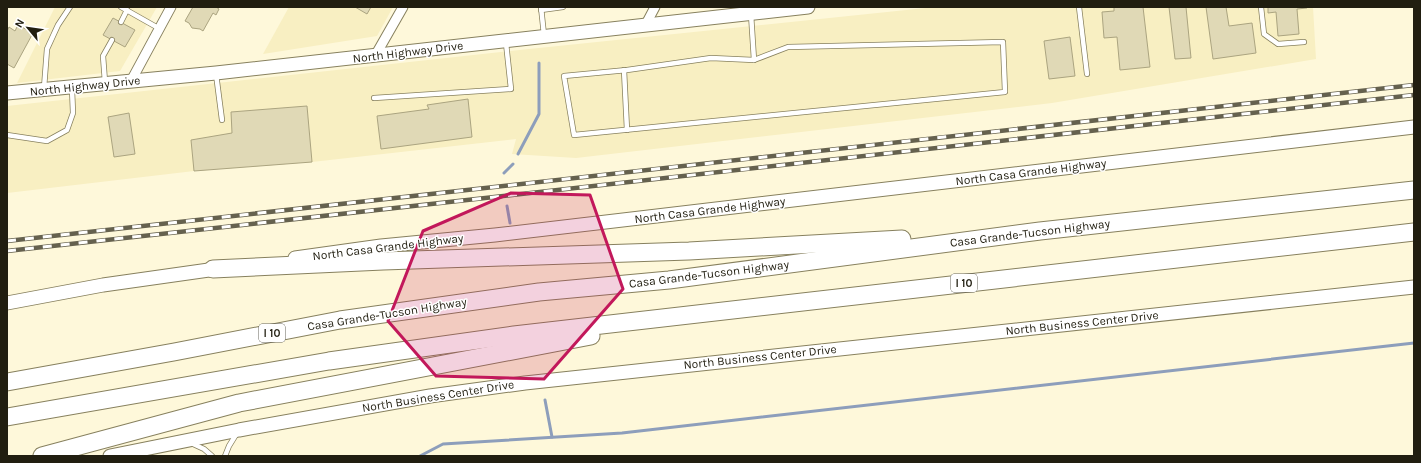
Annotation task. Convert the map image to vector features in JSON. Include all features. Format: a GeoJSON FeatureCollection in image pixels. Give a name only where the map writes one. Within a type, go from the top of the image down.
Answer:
{"type":"FeatureCollection","features":[{"type":"Feature","properties":{"kind":"highway","name":"Casa Grande-Tucson Highway"},"geometry":{"type":"LineString","coordinates":[[7,382],[340,320],[539,292],[669,280],[1000,236],[1414,190]]}},
{"type":"Feature","properties":{"kind":"highway","name":"I 10"},"geometry":{"type":"LineString","coordinates":[[7,417],[329,361],[514,335],[1414,232]]}},
{"type":"Feature","properties":{"kind":"highway"},"geometry":{"type":"LineString","coordinates":[[213,269],[383,261],[689,251],[895,239],[1000,236]]}},
{"type":"Feature","properties":{"kind":"highway"},"geometry":{"type":"LineString","coordinates":[[42,456],[239,403],[717,312]]}},
{"type":"Feature","properties":{"kind":"main road","name":"North Highway Drive"},"geometry":{"type":"LineString","coordinates":[[7,93],[375,56],[751,10],[808,7]]}},
{"type":"Feature","properties":{"kind":"main road","name":"North Casa Grande Highway"},"geometry":{"type":"LineString","coordinates":[[7,303],[110,284],[381,246],[503,234],[1414,128]]}},
{"type":"Feature","properties":{"kind":"main road","name":"North Business Center Drive"},"geometry":{"type":"LineString","coordinates":[[110,456],[239,430],[430,396],[525,383],[1414,287]]}},
{"type":"Feature","properties":{"kind":"street"},"geometry":{"type":"LineString","coordinates":[[131,81],[171,7]]}},
{"type":"Feature","properties":{"kind":"street"},"geometry":{"type":"LineString","coordinates":[[375,56],[403,7]]}},
{"type":"Feature","properties":{"kind":"street"},"geometry":{"type":"LineString","coordinates":[[646,24],[655,7]]}},
{"type":"Feature","properties":{"kind":"lane"},"geometry":{"type":"LineString","coordinates":[[44,89],[47,49],[58,25],[70,7]]}},
{"type":"Feature","properties":{"kind":"lane"},"geometry":{"type":"LineString","coordinates":[[121,7],[160,29]]}},
{"type":"Feature","properties":{"kind":"lane"},"geometry":{"type":"LineString","coordinates":[[544,36],[541,8],[563,7]]}},
{"type":"Feature","properties":{"kind":"lane"},"geometry":{"type":"LineString","coordinates":[[1079,7],[1088,74]]}},
{"type":"Feature","properties":{"kind":"lane"},"geometry":{"type":"LineString","coordinates":[[1261,7],[1264,34],[1278,44],[1304,42]]}},
{"type":"Feature","properties":{"kind":"lane"},"geometry":{"type":"LineString","coordinates":[[121,22],[127,10]]}},
{"type":"Feature","properties":{"kind":"lane"},"geometry":{"type":"LineString","coordinates":[[751,10],[754,60]]}},
{"type":"Feature","properties":{"kind":"lane"},"geometry":{"type":"LineString","coordinates":[[105,84],[103,56],[112,40]]}},
{"type":"Feature","properties":{"kind":"lane"},"geometry":{"type":"LineString","coordinates":[[374,98],[510,89],[505,41]]}},
{"type":"Feature","properties":{"kind":"lane"},"geometry":{"type":"LineString","coordinates":[[1003,42],[1005,92],[574,135],[564,76],[624,70],[711,58],[754,60],[788,48],[1003,42]]}},
{"type":"Feature","properties":{"kind":"lane"},"geometry":{"type":"LineString","coordinates":[[624,70],[627,130]]}},
{"type":"Feature","properties":{"kind":"lane"},"geometry":{"type":"LineString","coordinates":[[216,73],[222,120]]}},
{"type":"Feature","properties":{"kind":"lane"},"geometry":{"type":"LineString","coordinates":[[7,135],[47,141],[67,130],[73,113],[72,87]]}},
{"type":"Feature","properties":{"kind":"lane"},"geometry":{"type":"LineString","coordinates":[[225,456],[229,446],[239,430]]}},
{"type":"Feature","properties":{"kind":"lane"},"geometry":{"type":"LineString","coordinates":[[186,441],[196,445],[212,456]]}},
{"type":"Feature","properties":{"kind":"highlighted area"},"geometry":{"type":"Polygon","coordinates":[[[511,193],[590,195],[623,289],[544,379],[436,376],[388,321],[423,231],[511,193]]]}},
{"type":"Feature","properties":{"kind":"shaded area"},"geometry":{"type":"Polygon","coordinates":[[[55,7],[157,7],[120,71],[17,83],[55,7]]]}},
{"type":"Feature","properties":{"kind":"shaded area"},"geometry":{"type":"Polygon","coordinates":[[[289,7],[393,7],[377,36],[263,54],[289,7]]]}},
{"type":"Feature","properties":{"kind":"shaded area"},"geometry":{"type":"Polygon","coordinates":[[[935,7],[1313,7],[1316,59],[1052,103],[576,158],[512,154],[516,139],[312,162],[194,171],[7,193],[7,106],[529,49],[935,7]]]}},
{"type":"Feature","properties":{"kind":"building"},"geometry":{"type":"Polygon","coordinates":[[[193,7],[216,7],[219,9],[216,15],[213,13],[203,31],[192,28],[189,23],[185,21],[193,7]]]}},
{"type":"Feature","properties":{"kind":"building"},"geometry":{"type":"Polygon","coordinates":[[[355,7],[371,7],[367,14],[355,7]]]}},
{"type":"Feature","properties":{"kind":"building"},"geometry":{"type":"Polygon","coordinates":[[[1114,7],[1143,7],[1150,67],[1120,70],[1117,37],[1104,38],[1102,12],[1114,11],[1114,7]]]}},
{"type":"Feature","properties":{"kind":"building"},"geometry":{"type":"Polygon","coordinates":[[[1169,7],[1186,7],[1191,58],[1175,59],[1169,7]]]}},
{"type":"Feature","properties":{"kind":"building"},"geometry":{"type":"Polygon","coordinates":[[[1206,7],[1226,7],[1229,26],[1252,23],[1256,53],[1213,59],[1206,7]]]}},
{"type":"Feature","properties":{"kind":"building"},"geometry":{"type":"Polygon","coordinates":[[[1268,7],[1307,7],[1297,9],[1299,34],[1278,36],[1276,12],[1268,13],[1268,7]]]}},
{"type":"Feature","properties":{"kind":"building"},"geometry":{"type":"Polygon","coordinates":[[[113,18],[135,30],[125,47],[103,35],[113,18]]]}},
{"type":"Feature","properties":{"kind":"building"},"geometry":{"type":"Polygon","coordinates":[[[18,25],[33,33],[14,68],[7,64],[7,31],[9,27],[15,31],[18,25]]]}},
{"type":"Feature","properties":{"kind":"building"},"geometry":{"type":"Polygon","coordinates":[[[1070,37],[1075,76],[1049,79],[1044,41],[1070,37]]]}},
{"type":"Feature","properties":{"kind":"building"},"geometry":{"type":"Polygon","coordinates":[[[468,99],[472,137],[381,149],[377,116],[429,109],[427,105],[468,99]]]}},
{"type":"Feature","properties":{"kind":"building"},"geometry":{"type":"Polygon","coordinates":[[[307,106],[312,162],[194,171],[191,140],[232,133],[231,112],[307,106]]]}},
{"type":"Feature","properties":{"kind":"building"},"geometry":{"type":"Polygon","coordinates":[[[129,113],[135,154],[114,157],[108,117],[129,113]]]}},
{"type":"Feature","properties":{"kind":"waterway"},"geometry":{"type":"LineString","coordinates":[[518,154],[539,114],[539,63]]}},
{"type":"Feature","properties":{"kind":"waterway"},"geometry":{"type":"LineString","coordinates":[[504,173],[513,164]]}},
{"type":"Feature","properties":{"kind":"waterway"},"geometry":{"type":"LineString","coordinates":[[507,206],[510,223]]}},
{"type":"Feature","properties":{"kind":"waterway"},"geometry":{"type":"LineString","coordinates":[[420,456],[443,444],[622,433],[1414,343]]}},
{"type":"Feature","properties":{"kind":"waterway"},"geometry":{"type":"LineString","coordinates":[[545,400],[552,437]]}},
{"type":"Feature","properties":{"kind":"railway"},"geometry":{"type":"LineString","coordinates":[[7,241],[1414,85]]}},
{"type":"Feature","properties":{"kind":"railway"},"geometry":{"type":"LineString","coordinates":[[7,251],[1414,95]]}}]}
